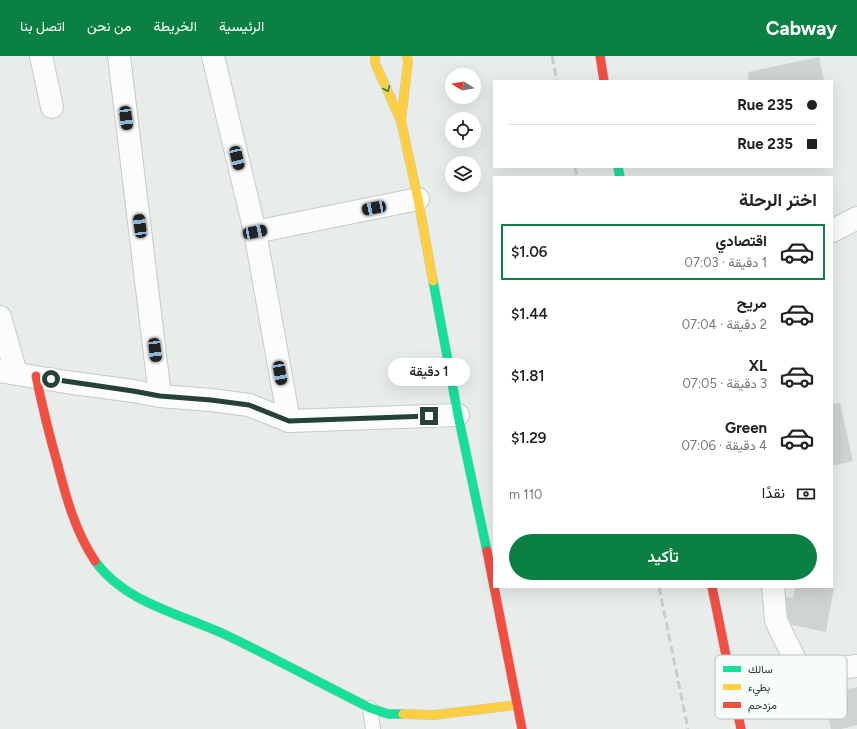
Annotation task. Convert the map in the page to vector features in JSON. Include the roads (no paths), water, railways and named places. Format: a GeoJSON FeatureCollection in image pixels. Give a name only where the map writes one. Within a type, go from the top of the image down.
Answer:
{"type":"FeatureCollection","features":[{"type":"Feature","properties":{"kind":"street"},"geometry":{"type":"LineString","coordinates":[[41,56],[52,107]]}},
{"type":"Feature","properties":{"kind":"street"},"geometry":{"type":"LineString","coordinates":[[119,56],[160,396]]}},
{"type":"Feature","properties":{"kind":"street"},"geometry":{"type":"LineString","coordinates":[[212,56],[255,232],[289,421]]}},
{"type":"Feature","properties":{"kind":"street"},"geometry":{"type":"LineString","coordinates":[[375,56],[375,62],[401,121],[418,199],[458,415],[479,510],[493,584]]}},
{"type":"Feature","properties":{"kind":"street"},"geometry":{"type":"LineString","coordinates":[[401,121],[408,62],[407,56]]}},
{"type":"Feature","properties":{"kind":"street"},"geometry":{"type":"LineString","coordinates":[[600,56],[604,80]]}},
{"type":"Feature","properties":{"kind":"street"},"geometry":{"type":"LineString","coordinates":[[255,232],[418,199]]}},
{"type":"Feature","properties":{"kind":"street"},"geometry":{"type":"LineString","coordinates":[[833,230],[857,218]]}},
{"type":"Feature","properties":{"kind":"street"},"geometry":{"type":"LineString","coordinates":[[0,317],[17,373],[40,397],[64,488],[80,534],[96,563],[111,579],[130,595],[212,628],[370,708],[388,714],[434,715],[516,705]]}},
{"type":"Feature","properties":{"kind":"street"},"geometry":{"type":"LineString","coordinates":[[17,373],[160,396],[249,405],[289,421],[458,415]]}},
{"type":"Feature","properties":{"kind":"street"},"geometry":{"type":"LineString","coordinates":[[494,588],[522,729]]}},
{"type":"Feature","properties":{"kind":"street"},"geometry":{"type":"LineString","coordinates":[[712,588],[726,655]]}},
{"type":"Feature","properties":{"kind":"street"},"geometry":{"type":"LineString","coordinates":[[774,588],[776,621],[793,655]]}},
{"type":"Feature","properties":{"kind":"street"},"geometry":{"type":"LineString","coordinates":[[847,666],[857,665]]}},
{"type":"Feature","properties":{"kind":"street"},"geometry":{"type":"LineString","coordinates":[[739,719],[741,729]]}},
{"type":"Feature","properties":{"kind":"lane"},"geometry":{"type":"LineString","coordinates":[[370,708],[373,729]]}},
{"type":"Feature","properties":{"kind":"railway"},"geometry":{"type":"LineString","coordinates":[[552,56],[557,80]]}},
{"type":"Feature","properties":{"kind":"railway"},"geometry":{"type":"LineString","coordinates":[[575,168],[577,176]]}},
{"type":"Feature","properties":{"kind":"railway"},"geometry":{"type":"LineString","coordinates":[[659,588],[688,729]]}}]}
